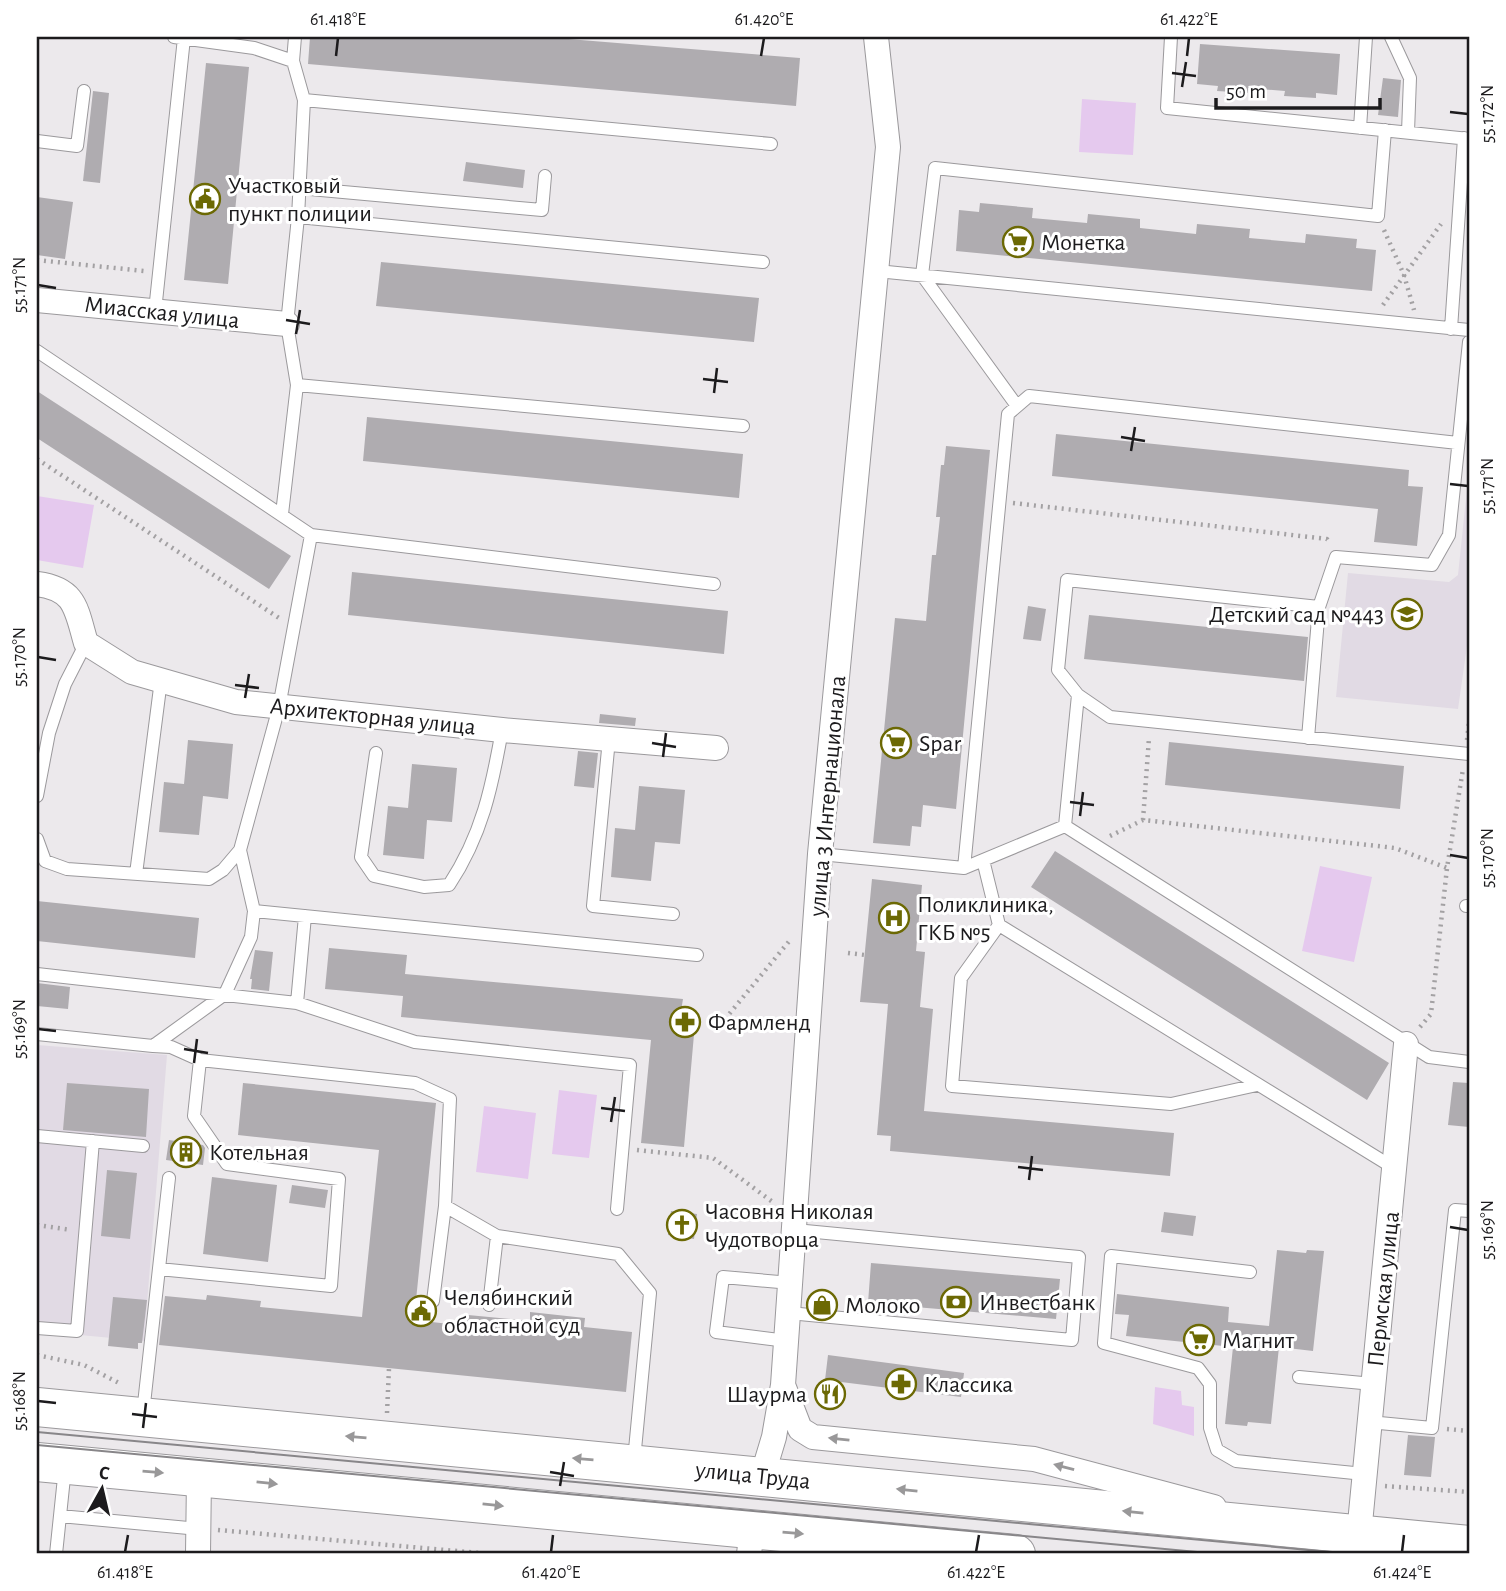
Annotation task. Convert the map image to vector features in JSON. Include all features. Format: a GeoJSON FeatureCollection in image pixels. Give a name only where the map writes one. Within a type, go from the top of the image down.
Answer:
{"type":"FeatureCollection","features":[{"type":"Feature","properties":{"kind":"main road","name":"улица Труда"},"geometry":{"type":"LineString","coordinates":[[37,1407],[1469,1545]]}},
{"type":"Feature","properties":{"kind":"main road"},"geometry":{"type":"LineString","coordinates":[[199,1477],[203,1423]]}},
{"type":"Feature","properties":{"kind":"main road"},"geometry":{"type":"LineString","coordinates":[[51,1463],[199,1477],[751,1542],[1016,1554]]}},
{"type":"Feature","properties":{"kind":"main road","name":"улица 3 Интернационала"},"geometry":{"type":"LineString","coordinates":[[751,1542],[762,1477]]}},
{"type":"Feature","properties":{"kind":"street","name":"улица 3 Интернационала"},"geometry":{"type":"LineString","coordinates":[[762,1477],[774,1437],[783,1385],[820,854],[888,147],[876,37]]}},
{"type":"Feature","properties":{"kind":"street","name":"Миасская улица"},"geometry":{"type":"LineString","coordinates":[[37,300],[288,324]]}},
{"type":"Feature","properties":{"kind":"street"},"geometry":{"type":"LineString","coordinates":[[37,584],[55,587],[75,604],[86,643]]}},
{"type":"Feature","properties":{"kind":"street","name":"Архитекторная улица"},"geometry":{"type":"LineString","coordinates":[[86,643],[132,672],[236,702],[502,730],[716,748]]}},
{"type":"Feature","properties":{"kind":"street","name":"Пермская улица"},"geometry":{"type":"LineString","coordinates":[[1359,1534],[1406,1044]]}},
{"type":"Feature","properties":{"kind":"street"},"geometry":{"type":"LineString","coordinates":[[783,1385],[800,1429],[813,1437],[1034,1459],[1296,1528]]}},
{"type":"Feature","properties":{"kind":"street"},"geometry":{"type":"LineString","coordinates":[[198,1554],[199,1477]]}},
{"type":"Feature","properties":{"kind":"lane"},"geometry":{"type":"LineString","coordinates":[[174,37],[254,48],[293,61]]}},
{"type":"Feature","properties":{"kind":"lane"},"geometry":{"type":"LineString","coordinates":[[282,514],[297,385],[288,324],[298,217],[304,100],[293,61],[295,37]]}},
{"type":"Feature","properties":{"kind":"lane"},"geometry":{"type":"LineString","coordinates":[[1171,37],[1167,108],[1466,138],[1451,329]]}},
{"type":"Feature","properties":{"kind":"lane"},"geometry":{"type":"LineString","coordinates":[[1360,128],[1366,37]]}},
{"type":"Feature","properties":{"kind":"lane"},"geometry":{"type":"LineString","coordinates":[[1391,37],[1410,78],[1408,132]]}},
{"type":"Feature","properties":{"kind":"lane"},"geometry":{"type":"LineString","coordinates":[[155,311],[184,38]]}},
{"type":"Feature","properties":{"kind":"lane"},"geometry":{"type":"LineString","coordinates":[[37,141],[77,146],[84,91]]}},
{"type":"Feature","properties":{"kind":"lane"},"geometry":{"type":"LineString","coordinates":[[304,100],[771,144]]}},
{"type":"Feature","properties":{"kind":"lane"},"geometry":{"type":"LineString","coordinates":[[1017,406],[922,275],[935,168],[1378,216],[1385,130]]}},
{"type":"Feature","properties":{"kind":"lane"},"geometry":{"type":"LineString","coordinates":[[299,188],[542,210],[545,176]]}},
{"type":"Feature","properties":{"kind":"lane"},"geometry":{"type":"LineString","coordinates":[[298,217],[763,262]]}},
{"type":"Feature","properties":{"kind":"lane"},"geometry":{"type":"LineString","coordinates":[[877,271],[1469,330]]}},
{"type":"Feature","properties":{"kind":"lane"},"geometry":{"type":"LineString","coordinates":[[1308,738],[1319,607],[1336,556],[1432,565],[1449,535],[1469,342]]}},
{"type":"Feature","properties":{"kind":"lane"},"geometry":{"type":"LineString","coordinates":[[37,351],[311,535],[713,584]]}},
{"type":"Feature","properties":{"kind":"lane"},"geometry":{"type":"LineString","coordinates":[[297,385],[743,426]]}},
{"type":"Feature","properties":{"kind":"lane"},"geometry":{"type":"LineString","coordinates":[[964,868],[1008,415],[1017,406],[1029,396],[1458,443]]}},
{"type":"Feature","properties":{"kind":"lane"},"geometry":{"type":"LineString","coordinates":[[37,838],[44,861],[67,869],[209,880],[223,870],[240,850],[279,707],[311,535]]}},
{"type":"Feature","properties":{"kind":"lane"},"geometry":{"type":"LineString","coordinates":[[1319,607],[1067,580],[1058,670],[1078,695],[1110,717],[1468,753]]}},
{"type":"Feature","properties":{"kind":"lane"},"geometry":{"type":"LineString","coordinates":[[37,796],[49,733],[65,684],[86,643]]}},
{"type":"Feature","properties":{"kind":"lane"},"geometry":{"type":"LineString","coordinates":[[136,874],[161,680]]}},
{"type":"Feature","properties":{"kind":"lane"},"geometry":{"type":"LineString","coordinates":[[1065,826],[1078,695]]}},
{"type":"Feature","properties":{"kind":"lane"},"geometry":{"type":"LineString","coordinates":[[376,753],[361,857],[374,876],[424,887],[449,885],[465,861],[491,792],[502,730]]}},
{"type":"Feature","properties":{"kind":"lane"},"geometry":{"type":"LineString","coordinates":[[609,739],[593,906],[673,914]]}},
{"type":"Feature","properties":{"kind":"lane"},"geometry":{"type":"LineString","coordinates":[[820,854],[964,868],[1065,826]]}},
{"type":"Feature","properties":{"kind":"lane"},"geometry":{"type":"LineString","coordinates":[[1065,826],[1406,1044],[1429,1057],[1469,1062]]}},
{"type":"Feature","properties":{"kind":"lane"},"geometry":{"type":"LineString","coordinates":[[153,1046],[225,995],[251,937],[254,911],[240,850]]}},
{"type":"Feature","properties":{"kind":"lane"},"geometry":{"type":"LineString","coordinates":[[983,860],[999,925],[1394,1168]]}},
{"type":"Feature","properties":{"kind":"lane"},"geometry":{"type":"LineString","coordinates":[[254,911],[697,955]]}},
{"type":"Feature","properties":{"kind":"lane"},"geometry":{"type":"LineString","coordinates":[[297,1003],[305,916]]}},
{"type":"Feature","properties":{"kind":"lane"},"geometry":{"type":"LineString","coordinates":[[999,925],[961,978],[952,1086],[1171,1104],[1257,1085]]}},
{"type":"Feature","properties":{"kind":"lane"},"geometry":{"type":"LineString","coordinates":[[37,974],[297,1003],[415,1042],[630,1065],[617,1209]]}},
{"type":"Feature","properties":{"kind":"lane"},"geometry":{"type":"LineString","coordinates":[[37,1034],[171,1048],[200,1060],[415,1083],[450,1098],[445,1206],[433,1301]]}},
{"type":"Feature","properties":{"kind":"lane"},"geometry":{"type":"LineString","coordinates":[[159,1269],[331,1286],[339,1179],[227,1164],[194,1116],[200,1060]]}},
{"type":"Feature","properties":{"kind":"lane"},"geometry":{"type":"LineString","coordinates":[[37,1136],[143,1146]]}},
{"type":"Feature","properties":{"kind":"lane"},"geometry":{"type":"LineString","coordinates":[[37,1328],[77,1331],[93,1141]]}},
{"type":"Feature","properties":{"kind":"lane"},"geometry":{"type":"LineString","coordinates":[[143,1417],[169,1178]]}},
{"type":"Feature","properties":{"kind":"lane"},"geometry":{"type":"LineString","coordinates":[[445,1206],[497,1236],[618,1254],[650,1293],[634,1464]]}},
{"type":"Feature","properties":{"kind":"lane"},"geometry":{"type":"LineString","coordinates":[[1369,1422],[1433,1428],[1455,1210],[1469,1211]]}},
{"type":"Feature","properties":{"kind":"lane"},"geometry":{"type":"LineString","coordinates":[[789,1313],[1072,1340],[1079,1257],[795,1224]]}},
{"type":"Feature","properties":{"kind":"lane"},"geometry":{"type":"LineString","coordinates":[[489,1305],[497,1236]]}},
{"type":"Feature","properties":{"kind":"lane"},"geometry":{"type":"LineString","coordinates":[[1250,1272],[1111,1256],[1104,1343],[1198,1368],[1210,1384],[1210,1428],[1217,1450],[1236,1461],[1364,1479]]}},
{"type":"Feature","properties":{"kind":"lane"},"geometry":{"type":"LineString","coordinates":[[787,1341],[716,1332],[723,1277],[791,1283]]}},
{"type":"Feature","properties":{"kind":"lane"},"geometry":{"type":"LineString","coordinates":[[1299,1377],[1373,1384]]}},
{"type":"Feature","properties":{"kind":"lane"},"geometry":{"type":"LineString","coordinates":[[51,1463],[60,1516],[56,1554]]}},
{"type":"Feature","properties":{"kind":"lane"},"geometry":{"type":"LineString","coordinates":[[60,1516],[200,1529]]}},
{"type":"Feature","properties":{"kind":"path"},"geometry":{"type":"LineString","coordinates":[[1371,321],[1460,197]]}},
{"type":"Feature","properties":{"kind":"path"},"geometry":{"type":"LineString","coordinates":[[1378,216],[1404,275],[1419,326]]}},
{"type":"Feature","properties":{"kind":"path"},"geometry":{"type":"LineString","coordinates":[[37,260],[159,273]]}},
{"type":"Feature","properties":{"kind":"path"},"geometry":{"type":"LineString","coordinates":[[37,459],[293,628]]}},
{"type":"Feature","properties":{"kind":"path"},"geometry":{"type":"LineString","coordinates":[[999,502],[1327,539],[1336,556]]}},
{"type":"Feature","properties":{"kind":"path"},"geometry":{"type":"LineString","coordinates":[[1143,820],[1151,722]]}},
{"type":"Feature","properties":{"kind":"path"},"geometry":{"type":"LineString","coordinates":[[1432,1014],[1447,868],[1468,753]]}},
{"type":"Feature","properties":{"kind":"path"},"geometry":{"type":"LineString","coordinates":[[1093,845],[1143,820],[1395,848],[1447,868]]}},
{"type":"Feature","properties":{"kind":"path"},"geometry":{"type":"LineString","coordinates":[[725,1019],[816,909]]}},
{"type":"Feature","properties":{"kind":"path"},"geometry":{"type":"LineString","coordinates":[[848,953],[865,955]]}},
{"type":"Feature","properties":{"kind":"path"},"geometry":{"type":"LineString","coordinates":[[622,1148],[713,1158],[795,1224]]}},
{"type":"Feature","properties":{"kind":"path"},"geometry":{"type":"LineString","coordinates":[[37,1225],[85,1231]]}},
{"type":"Feature","properties":{"kind":"path"},"geometry":{"type":"LineString","coordinates":[[387,1422],[389,1368]]}},
{"type":"Feature","properties":{"kind":"path"},"geometry":{"type":"LineString","coordinates":[[1364,1479],[1469,1492]]}},
{"type":"Feature","properties":{"kind":"path"},"geometry":{"type":"LineString","coordinates":[[200,1529],[491,1554]]}},
{"type":"Feature","properties":{"kind":"shaded area"},"geometry":{"type":"Polygon","coordinates":[[[1082,99],[1136,103],[1133,155],[1079,152],[1082,99]]]}},
{"type":"Feature","properties":{"kind":"shaded area","name":"Детский сад №443"},"geometry":{"type":"Polygon","coordinates":[[[1469,470],[1469,646],[1458,709],[1336,697],[1348,573],[1449,582],[1458,575],[1469,470]]]}},
{"type":"Feature","properties":{"kind":"shaded area"},"geometry":{"type":"Polygon","coordinates":[[[37,496],[94,505],[83,568],[37,560],[37,496]]]}},
{"type":"Feature","properties":{"kind":"shaded area"},"geometry":{"type":"Polygon","coordinates":[[[1320,866],[1372,877],[1354,962],[1302,951],[1320,866]]]}},
{"type":"Feature","properties":{"kind":"shaded area"},"geometry":{"type":"Polygon","coordinates":[[[37,1045],[167,1055],[144,1341],[37,1331],[37,1045]]]}},
{"type":"Feature","properties":{"kind":"shaded area"},"geometry":{"type":"Polygon","coordinates":[[[559,1090],[597,1095],[589,1158],[552,1154],[559,1090]]]}},
{"type":"Feature","properties":{"kind":"shaded area"},"geometry":{"type":"Polygon","coordinates":[[[484,1106],[536,1113],[528,1179],[476,1172],[484,1106]]]}},
{"type":"Feature","properties":{"kind":"shaded area"},"geometry":{"type":"Polygon","coordinates":[[[1155,1387],[1181,1391],[1182,1405],[1194,1407],[1194,1436],[1153,1424],[1155,1387]]]}},
{"type":"Feature","properties":{"kind":"building"},"geometry":{"type":"Polygon","coordinates":[[[310,37],[544,37],[800,58],[796,106],[308,64],[310,37]]]}},
{"type":"Feature","properties":{"kind":"building"},"geometry":{"type":"Polygon","coordinates":[[[1200,44],[1340,54],[1337,95],[1316,93],[1316,98],[1284,96],[1285,91],[1248,88],[1248,93],[1217,91],[1218,86],[1197,84],[1200,44]]]}},
{"type":"Feature","properties":{"kind":"building"},"geometry":{"type":"Polygon","coordinates":[[[206,63],[249,67],[228,284],[184,280],[206,63]]]}},
{"type":"Feature","properties":{"kind":"building"},"geometry":{"type":"Polygon","coordinates":[[[1383,78],[1401,80],[1398,117],[1378,115],[1383,78]]]}},
{"type":"Feature","properties":{"kind":"building"},"geometry":{"type":"Polygon","coordinates":[[[93,91],[109,93],[100,183],[83,181],[93,91]]]}},
{"type":"Feature","properties":{"kind":"building"},"geometry":{"type":"Polygon","coordinates":[[[466,162],[525,170],[523,188],[463,181],[466,162]]]}},
{"type":"Feature","properties":{"kind":"building"},"geometry":{"type":"Polygon","coordinates":[[[37,197],[73,202],[65,259],[37,255],[37,197]]]}},
{"type":"Feature","properties":{"kind":"building"},"geometry":{"type":"Polygon","coordinates":[[[980,203],[1033,208],[1032,218],[1087,223],[1088,214],[1140,219],[1140,228],[1196,234],[1197,224],[1250,229],[1249,238],[1305,243],[1306,234],[1357,239],[1356,248],[1376,250],[1372,291],[956,251],[959,210],[979,212],[980,203]]]}},
{"type":"Feature","properties":{"kind":"building"},"geometry":{"type":"Polygon","coordinates":[[[381,262],[759,298],[754,342],[376,306],[381,262]]]}},
{"type":"Feature","properties":{"kind":"building"},"geometry":{"type":"Polygon","coordinates":[[[37,391],[291,556],[269,589],[37,438],[37,391]]]}},
{"type":"Feature","properties":{"kind":"building"},"geometry":{"type":"Polygon","coordinates":[[[367,417],[743,454],[739,498],[363,461],[367,417]]]}},
{"type":"Feature","properties":{"kind":"building"},"geometry":{"type":"Polygon","coordinates":[[[1056,434],[1409,470],[1408,486],[1423,487],[1417,546],[1374,542],[1378,509],[1052,476],[1056,434]]]}},
{"type":"Feature","properties":{"kind":"building"},"geometry":{"type":"Polygon","coordinates":[[[946,446],[990,450],[956,809],[923,805],[921,827],[912,826],[910,846],[873,843],[895,618],[926,621],[932,555],[936,555],[940,517],[936,517],[941,465],[944,465],[946,446]]]}},
{"type":"Feature","properties":{"kind":"building"},"geometry":{"type":"Polygon","coordinates":[[[352,572],[728,611],[724,654],[348,615],[352,572]]]}},
{"type":"Feature","properties":{"kind":"building"},"geometry":{"type":"Polygon","coordinates":[[[1028,606],[1046,609],[1041,641],[1023,639],[1028,606]]]}},
{"type":"Feature","properties":{"kind":"building"},"geometry":{"type":"Polygon","coordinates":[[[1089,615],[1308,637],[1304,681],[1084,659],[1089,615]]]}},
{"type":"Feature","properties":{"kind":"building"},"geometry":{"type":"Polygon","coordinates":[[[600,714],[636,718],[635,726],[599,723],[600,714]]]}},
{"type":"Feature","properties":{"kind":"building"},"geometry":{"type":"Polygon","coordinates":[[[188,740],[233,744],[228,799],[203,796],[199,835],[159,832],[164,782],[184,784],[188,740]]]}},
{"type":"Feature","properties":{"kind":"building"},"geometry":{"type":"Polygon","coordinates":[[[1169,742],[1404,766],[1400,809],[1165,785],[1169,742]]]}},
{"type":"Feature","properties":{"kind":"building"},"geometry":{"type":"Polygon","coordinates":[[[578,751],[598,753],[594,788],[574,786],[578,751]]]}},
{"type":"Feature","properties":{"kind":"building"},"geometry":{"type":"Polygon","coordinates":[[[412,764],[457,768],[452,822],[427,820],[424,859],[383,855],[388,806],[408,808],[412,764]]]}},
{"type":"Feature","properties":{"kind":"building"},"geometry":{"type":"Polygon","coordinates":[[[639,786],[685,790],[680,844],[655,842],[651,881],[611,877],[615,828],[635,830],[639,786]]]}},
{"type":"Feature","properties":{"kind":"building"},"geometry":{"type":"Polygon","coordinates":[[[1055,851],[1389,1063],[1367,1100],[1031,887],[1055,851]]]}},
{"type":"Feature","properties":{"kind":"building"},"geometry":{"type":"Polygon","coordinates":[[[872,879],[922,885],[916,951],[925,952],[920,1007],[933,1009],[924,1111],[1174,1133],[1170,1176],[890,1151],[891,1136],[877,1135],[888,1004],[860,1002],[872,879]]]}},
{"type":"Feature","properties":{"kind":"building"},"geometry":{"type":"Polygon","coordinates":[[[37,901],[199,918],[195,958],[37,941],[37,901]]]}},
{"type":"Feature","properties":{"kind":"building"},"geometry":{"type":"Polygon","coordinates":[[[329,948],[407,955],[405,974],[683,999],[681,1011],[696,1012],[684,1147],[641,1143],[651,1040],[401,1017],[403,996],[325,989],[329,948]]]}},
{"type":"Feature","properties":{"kind":"building"},"geometry":{"type":"Polygon","coordinates":[[[255,950],[273,952],[269,991],[251,989],[255,950]]]}},
{"type":"Feature","properties":{"kind":"building"},"geometry":{"type":"Polygon","coordinates":[[[37,983],[70,987],[68,1009],[37,1006],[37,983]]]}},
{"type":"Feature","properties":{"kind":"building"},"geometry":{"type":"Polygon","coordinates":[[[1453,1082],[1469,1083],[1469,1127],[1448,1125],[1453,1082]]]}},
{"type":"Feature","properties":{"kind":"building"},"geometry":{"type":"Polygon","coordinates":[[[67,1083],[149,1089],[146,1137],[63,1130],[67,1083]]]}},
{"type":"Feature","properties":{"kind":"building"},"geometry":{"type":"Polygon","coordinates":[[[243,1083],[436,1103],[414,1320],[467,1326],[468,1315],[530,1321],[530,1312],[585,1318],[584,1327],[632,1332],[626,1392],[159,1345],[165,1296],[206,1300],[207,1295],[261,1301],[260,1307],[362,1317],[379,1150],[238,1135],[243,1083]]]}},
{"type":"Feature","properties":{"kind":"building","name":"Котельная"},"geometry":{"type":"Polygon","coordinates":[[[169,1140],[203,1145],[203,1165],[166,1160],[169,1140]]]}},
{"type":"Feature","properties":{"kind":"building"},"geometry":{"type":"Polygon","coordinates":[[[107,1170],[137,1173],[130,1239],[101,1236],[107,1170]]]}},
{"type":"Feature","properties":{"kind":"building"},"geometry":{"type":"Polygon","coordinates":[[[212,1177],[277,1185],[268,1262],[203,1254],[212,1177]]]}},
{"type":"Feature","properties":{"kind":"building"},"geometry":{"type":"Polygon","coordinates":[[[292,1185],[328,1190],[325,1208],[289,1203],[292,1185]]]}},
{"type":"Feature","properties":{"kind":"building","name":"Часовня Николая Чудотворца"},"geometry":{"type":"Polygon","coordinates":[[[671,1211],[697,1214],[694,1239],[668,1235],[671,1211]]]}},
{"type":"Feature","properties":{"kind":"building"},"geometry":{"type":"Polygon","coordinates":[[[1164,1212],[1196,1216],[1193,1236],[1161,1232],[1164,1212]]]}},
{"type":"Feature","properties":{"kind":"building"},"geometry":{"type":"Polygon","coordinates":[[[1277,1250],[1306,1253],[1307,1250],[1324,1251],[1313,1351],[1279,1347],[1271,1424],[1225,1424],[1233,1347],[1126,1336],[1129,1315],[1115,1314],[1117,1294],[1229,1307],[1228,1322],[1269,1326],[1277,1250]]]}},
{"type":"Feature","properties":{"kind":"building"},"geometry":{"type":"Polygon","coordinates":[[[871,1263],[1060,1279],[1056,1319],[868,1303],[871,1263]]]}},
{"type":"Feature","properties":{"kind":"building"},"geometry":{"type":"Polygon","coordinates":[[[113,1297],[147,1300],[142,1343],[138,1343],[138,1349],[108,1346],[113,1297]]]}},
{"type":"Feature","properties":{"kind":"building"},"geometry":{"type":"Polygon","coordinates":[[[828,1355],[964,1373],[961,1397],[825,1380],[828,1355]]]}},
{"type":"Feature","properties":{"kind":"building"},"geometry":{"type":"Polygon","coordinates":[[[1408,1435],[1435,1437],[1431,1477],[1404,1475],[1408,1435]]]}},
{"type":"Feature","properties":{"kind":"tram line"},"geometry":{"type":"LineString","coordinates":[[37,1432],[1352,1554]]}},
{"type":"Feature","properties":{"kind":"tram line"},"geometry":{"type":"LineString","coordinates":[[37,1445],[1219,1554]]}},
{"type":"Feature","properties":{"kind":"place","name":"Участковый пункт полиции"},"geometry":{"type":"Point","coordinates":[205,199]}},
{"type":"Feature","properties":{"kind":"place","name":"Монетка"},"geometry":{"type":"Point","coordinates":[1018,242]}},
{"type":"Feature","properties":{"kind":"place","name":"Детский сад №443"},"geometry":{"type":"Point","coordinates":[1407,614]}},
{"type":"Feature","properties":{"kind":"place","name":"Spar"},"geometry":{"type":"Point","coordinates":[896,743]}},
{"type":"Feature","properties":{"kind":"place","name":"Поликлиника, ГКБ №5"},"geometry":{"type":"Point","coordinates":[894,918]}},
{"type":"Feature","properties":{"kind":"place","name":"Фармленд"},"geometry":{"type":"Point","coordinates":[685,1022]}},
{"type":"Feature","properties":{"kind":"place","name":"Котельная"},"geometry":{"type":"Point","coordinates":[186,1152]}},
{"type":"Feature","properties":{"kind":"place","name":"Часовня Николая Чудотворца"},"geometry":{"type":"Point","coordinates":[682,1225]}},
{"type":"Feature","properties":{"kind":"place","name":"Инвестбанк"},"geometry":{"type":"Point","coordinates":[956,1302]}},
{"type":"Feature","properties":{"kind":"place","name":"Молоко"},"geometry":{"type":"Point","coordinates":[822,1305]}},
{"type":"Feature","properties":{"kind":"place","name":"Челябинский областной суд"},"geometry":{"type":"Point","coordinates":[421,1311]}},
{"type":"Feature","properties":{"kind":"place","name":"Магнит"},"geometry":{"type":"Point","coordinates":[1199,1340]}},
{"type":"Feature","properties":{"kind":"place","name":"Классика"},"geometry":{"type":"Point","coordinates":[901,1384]}},
{"type":"Feature","properties":{"kind":"place","name":"Шаурма"},"geometry":{"type":"Point","coordinates":[830,1394]}}]}
